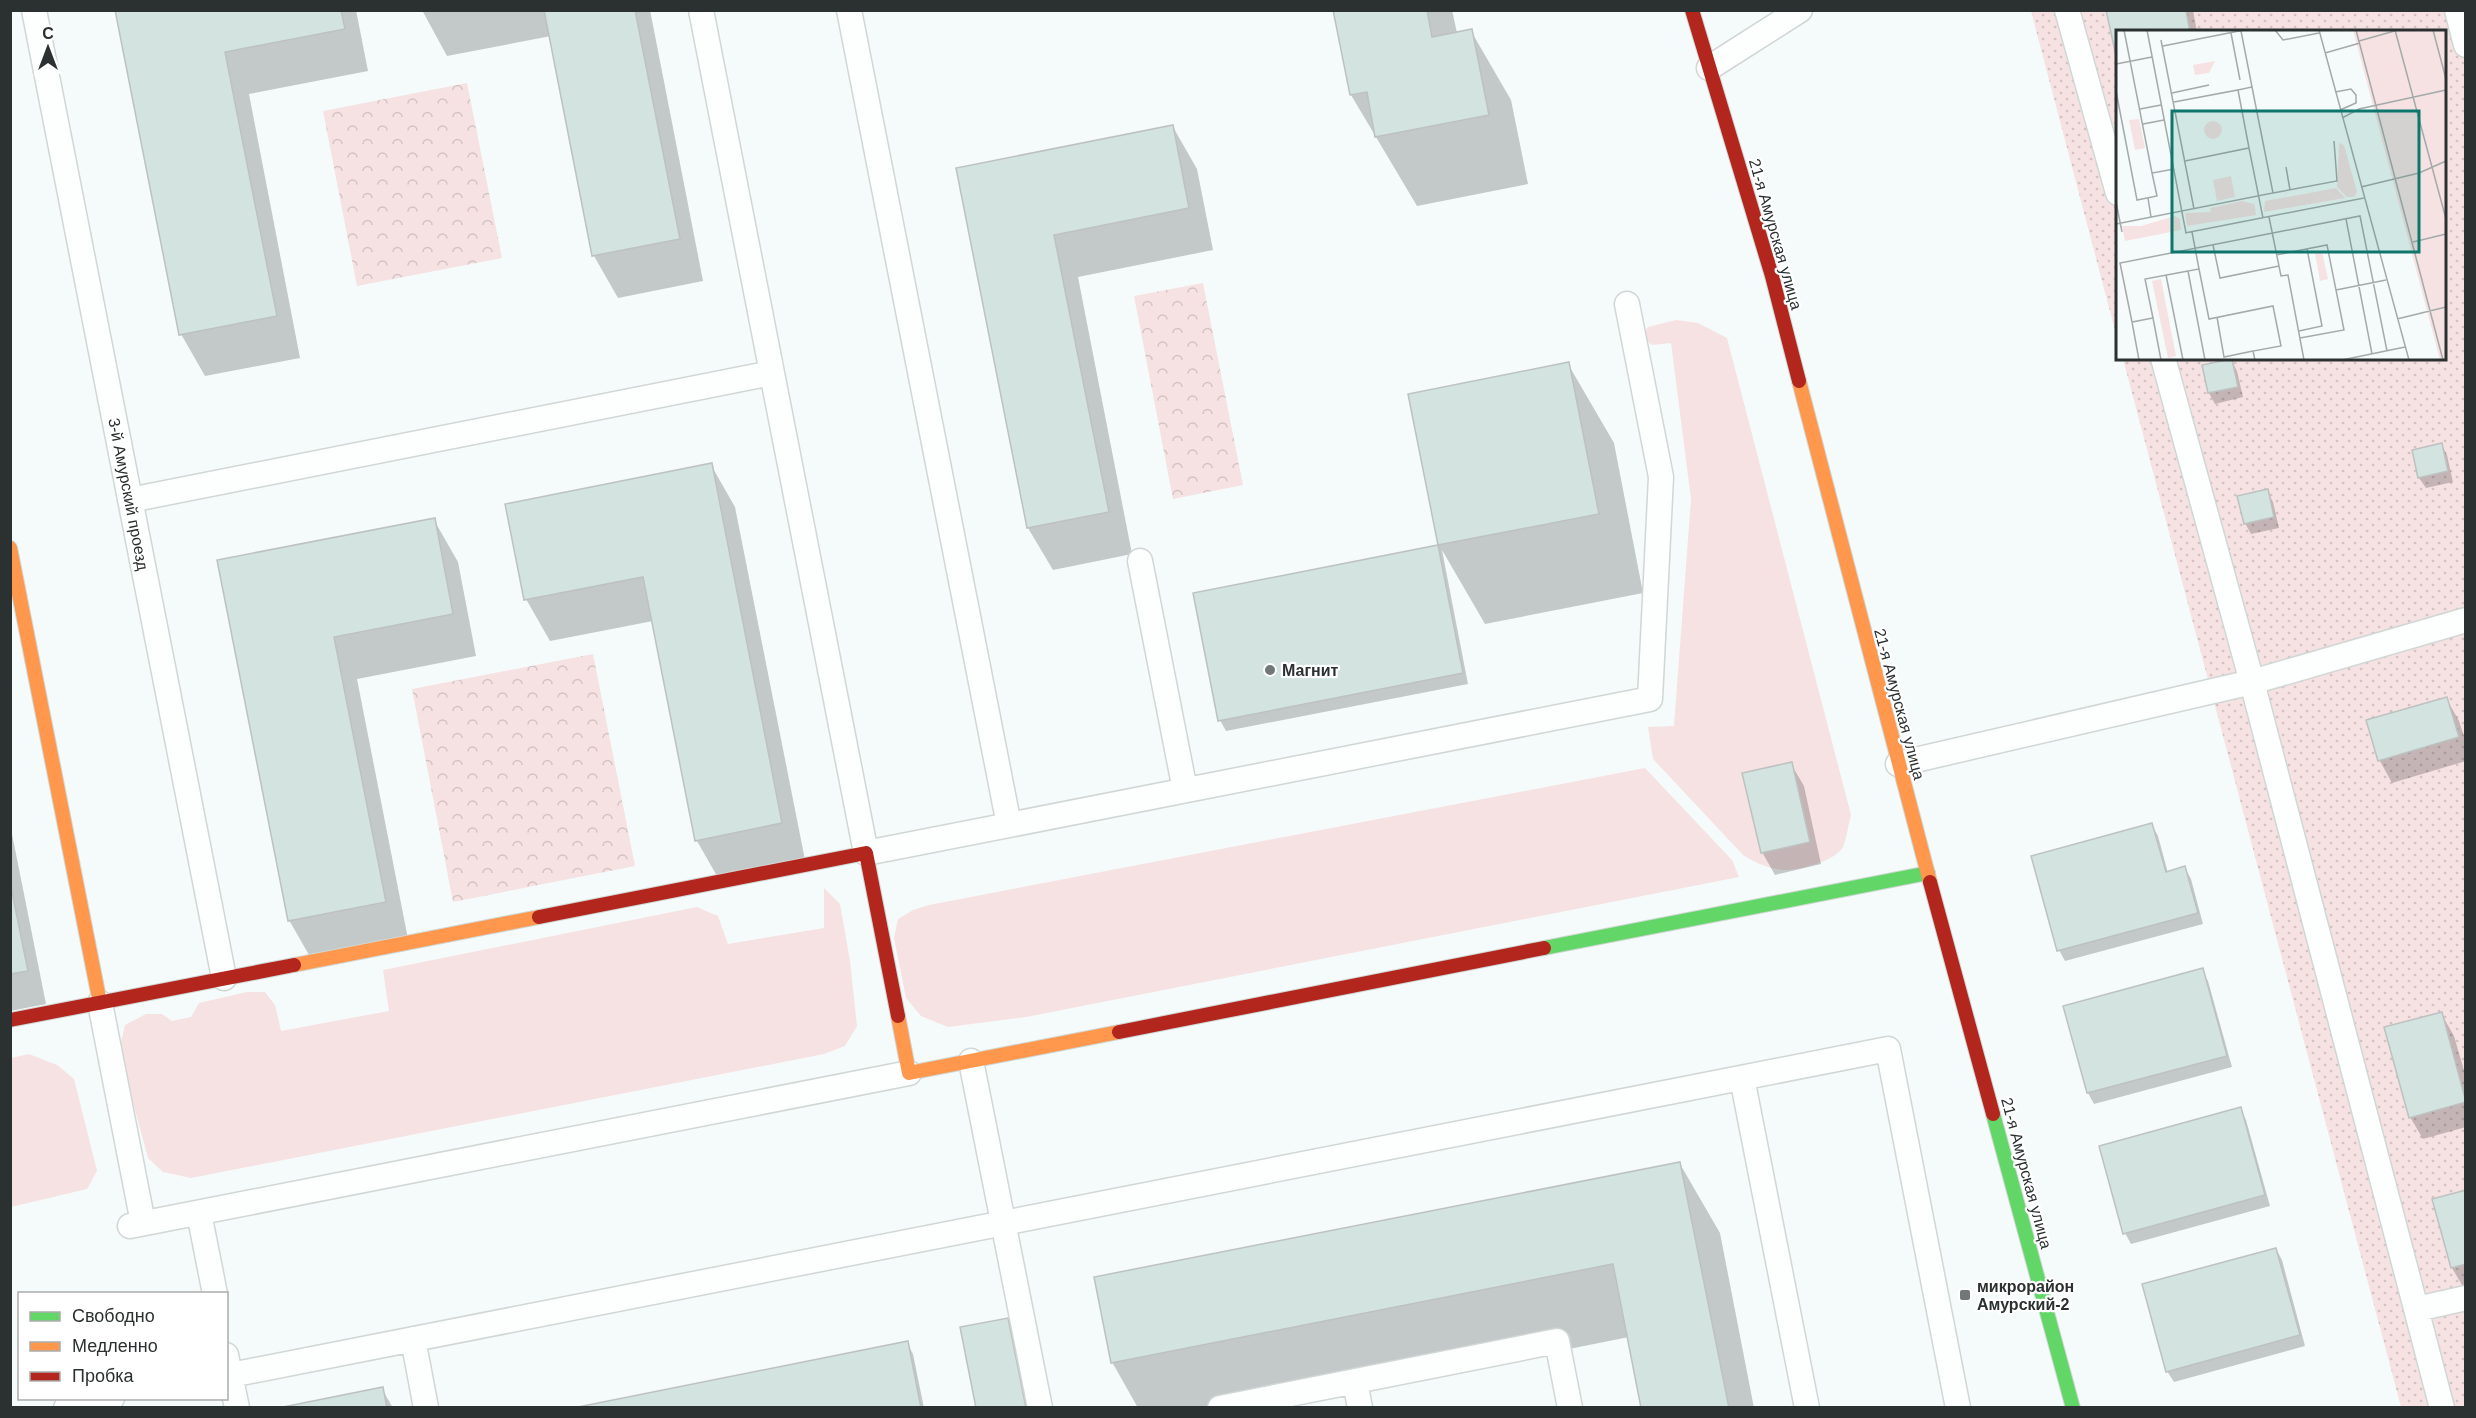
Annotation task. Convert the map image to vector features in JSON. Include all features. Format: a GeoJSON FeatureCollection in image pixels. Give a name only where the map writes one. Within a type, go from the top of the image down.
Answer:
{"type":"FeatureCollection","features":[{"type":"Feature","properties":{"kind":"street","name":"21-я Амурская улица"},"geometry":{"type":"LineString","coordinates":[[1692,10],[1772,276],[1898,764],[2073,1407]]}},
{"type":"Feature","properties":{"kind":"street"},"geometry":{"type":"LineString","coordinates":[[10,548],[14,579],[100,1003]]}},
{"type":"Feature","properties":{"kind":"street"},"geometry":{"type":"LineString","coordinates":[[10,1020],[866,853],[909,1073],[1928,873]]}},
{"type":"Feature","properties":{"kind":"lane","name":"3-й Амурский проезд"},"geometry":{"type":"LineString","coordinates":[[34,10],[224,978]]}},
{"type":"Feature","properties":{"kind":"lane"},"geometry":{"type":"LineString","coordinates":[[701,10],[866,853],[1650,699],[1661,477],[1627,304]]}},
{"type":"Feature","properties":{"kind":"lane"},"geometry":{"type":"LineString","coordinates":[[849,10],[1009,825]]}},
{"type":"Feature","properties":{"kind":"lane"},"geometry":{"type":"LineString","coordinates":[[1709,68],[1800,10]]}},
{"type":"Feature","properties":{"kind":"lane"},"geometry":{"type":"LineString","coordinates":[[2067,10],[2116,186]]}},
{"type":"Feature","properties":{"kind":"lane"},"geometry":{"type":"LineString","coordinates":[[2457,10],[2466,45]]}},
{"type":"Feature","properties":{"kind":"lane"},"geometry":{"type":"LineString","coordinates":[[2164,360],[2252,682],[2442,1407]]}},
{"type":"Feature","properties":{"kind":"lane"},"geometry":{"type":"LineString","coordinates":[[130,500],[772,373]]}},
{"type":"Feature","properties":{"kind":"lane"},"geometry":{"type":"LineString","coordinates":[[1140,561],[1185,790]]}},
{"type":"Feature","properties":{"kind":"lane"},"geometry":{"type":"LineString","coordinates":[[1898,764],[2252,682],[2466,621]]}},
{"type":"Feature","properties":{"kind":"lane"},"geometry":{"type":"LineString","coordinates":[[100,1003],[137,1225],[909,1073]]}},
{"type":"Feature","properties":{"kind":"lane"},"geometry":{"type":"LineString","coordinates":[[237,1407],[228,1369],[413,1339],[1888,1049],[1958,1407]]}},
{"type":"Feature","properties":{"kind":"lane"},"geometry":{"type":"LineString","coordinates":[[971,1061],[1040,1407]]}},
{"type":"Feature","properties":{"kind":"lane"},"geometry":{"type":"LineString","coordinates":[[1742,1078],[1807,1407]]}},
{"type":"Feature","properties":{"kind":"lane"},"geometry":{"type":"LineString","coordinates":[[199,1213],[215,1292]]}},
{"type":"Feature","properties":{"kind":"lane"},"geometry":{"type":"LineString","coordinates":[[2417,1309],[2466,1298]]}},
{"type":"Feature","properties":{"kind":"lane"},"geometry":{"type":"LineString","coordinates":[[413,1339],[426,1407]]}},
{"type":"Feature","properties":{"kind":"lane"},"geometry":{"type":"LineString","coordinates":[[1220,1407],[1557,1341],[1570,1407]]}},
{"type":"Feature","properties":{"kind":"lane"},"geometry":{"type":"LineString","coordinates":[[1355,1381],[1360,1407]]}},
{"type":"Feature","properties":{"kind":"lane"},"geometry":{"type":"LineString","coordinates":[[66,1407],[102,1400]]}},
{"type":"Feature","properties":{"kind":"green space"},"geometry":{"type":"Polygon","coordinates":[[[2031,11],[2465,11],[2465,1407],[2401,1407],[2123,360],[2446,360],[2446,30],[2116,30],[2116,334],[2031,11]]]}},
{"type":"Feature","properties":{"kind":"green space"},"geometry":{"type":"Polygon","coordinates":[[[467,83],[502,258],[357,286],[323,111],[467,83]]]}},
{"type":"Feature","properties":{"kind":"green space"},"geometry":{"type":"Polygon","coordinates":[[[1203,283],[1243,485],[1173,499],[1134,296],[1203,283]]]}},
{"type":"Feature","properties":{"kind":"green space"},"geometry":{"type":"Polygon","coordinates":[[[1676,320],[1698,323],[1727,338],[1851,815],[1843,847],[1839,852],[1825,861],[1806,867],[1789,870],[1777,869],[1762,865],[1743,855],[1653,759],[1648,727],[1674,726],[1691,499],[1671,343],[1652,345],[1641,336],[1648,327],[1676,320]]]}},
{"type":"Feature","properties":{"kind":"green space"},"geometry":{"type":"Polygon","coordinates":[[[593,654],[635,866],[453,902],[412,689],[593,654]]]}},
{"type":"Feature","properties":{"kind":"green space"},"geometry":{"type":"Polygon","coordinates":[[[1645,768],[1732,860],[1739,877],[1026,1017],[948,1027],[921,1016],[906,998],[894,938],[898,919],[913,910],[929,905],[1645,768]]]}},
{"type":"Feature","properties":{"kind":"green space"},"geometry":{"type":"Polygon","coordinates":[[[824,888],[840,904],[850,961],[857,1026],[845,1046],[824,1054],[191,1178],[163,1172],[148,1158],[119,1051],[125,1025],[146,1014],[162,1014],[172,1021],[191,1017],[199,1003],[247,992],[265,992],[275,1005],[281,1031],[389,1011],[383,970],[697,907],[718,916],[728,944],[824,928],[824,888]]]}},
{"type":"Feature","properties":{"kind":"green space"},"geometry":{"type":"Polygon","coordinates":[[[29,1054],[57,1065],[74,1079],[97,1171],[87,1189],[11,1207],[11,1058],[29,1054]]]}},
{"type":"Feature","properties":{"kind":"building"},"geometry":{"type":"Polygon","coordinates":[[[115,10],[341,10],[345,29],[225,52],[277,316],[179,335],[115,10]]]}},
{"type":"Feature","properties":{"kind":"building"},"geometry":{"type":"Polygon","coordinates":[[[544,10],[635,10],[680,239],[592,256],[544,10]]]}},
{"type":"Feature","properties":{"kind":"building"},"geometry":{"type":"Polygon","coordinates":[[[1333,10],[1427,10],[1432,37],[1472,29],[1489,115],[1375,137],[1367,92],[1350,95],[1333,10]]]}},
{"type":"Feature","properties":{"kind":"building"},"geometry":{"type":"Polygon","coordinates":[[[2106,10],[2186,10],[2190,30],[2116,30],[2116,56],[2106,10]]]}},
{"type":"Feature","properties":{"kind":"building"},"geometry":{"type":"Polygon","coordinates":[[[1173,125],[1189,208],[1054,235],[1109,512],[1027,528],[956,168],[1173,125]]]}},
{"type":"Feature","properties":{"kind":"building"},"geometry":{"type":"Polygon","coordinates":[[[2232,360],[2238,387],[2208,393],[2202,365],[2232,360]]]}},
{"type":"Feature","properties":{"kind":"building"},"geometry":{"type":"Polygon","coordinates":[[[1569,362],[1599,514],[1438,545],[1408,394],[1569,362]]]}},
{"type":"Feature","properties":{"kind":"building"},"geometry":{"type":"Polygon","coordinates":[[[2442,443],[2448,471],[2418,478],[2412,450],[2442,443]]]}},
{"type":"Feature","properties":{"kind":"building"},"geometry":{"type":"Polygon","coordinates":[[[712,463],[782,823],[695,841],[643,577],[524,600],[505,504],[712,463]]]}},
{"type":"Feature","properties":{"kind":"building"},"geometry":{"type":"Polygon","coordinates":[[[2268,489],[2274,517],[2244,524],[2237,496],[2268,489]]]}},
{"type":"Feature","properties":{"kind":"building"},"geometry":{"type":"Polygon","coordinates":[[[435,518],[453,614],[334,637],[386,902],[288,921],[217,560],[435,518]]]}},
{"type":"Feature","properties":{"kind":"building"},"geometry":{"type":"Polygon","coordinates":[[[1438,545],[1463,673],[1218,721],[1193,593],[1438,545]]]}},
{"type":"Feature","properties":{"kind":"building"},"geometry":{"type":"Polygon","coordinates":[[[2447,697],[2459,737],[2378,761],[2366,720],[2447,697]]]}},
{"type":"Feature","properties":{"kind":"building"},"geometry":{"type":"Polygon","coordinates":[[[1792,762],[1810,842],[1761,853],[1742,773],[1792,762]]]}},
{"type":"Feature","properties":{"kind":"building"},"geometry":{"type":"Polygon","coordinates":[[[2152,823],[2166,872],[2185,866],[2198,913],[2057,951],[2031,856],[2152,823]]]}},
{"type":"Feature","properties":{"kind":"building"},"geometry":{"type":"Polygon","coordinates":[[[10,882],[28,971],[10,974],[10,882]]]}},
{"type":"Feature","properties":{"kind":"building"},"geometry":{"type":"Polygon","coordinates":[[[2203,968],[2227,1056],[2087,1093],[2063,1006],[2203,968]]]}},
{"type":"Feature","properties":{"kind":"building"},"geometry":{"type":"Polygon","coordinates":[[[2442,1012],[2466,1102],[2409,1118],[2384,1027],[2442,1012]]]}},
{"type":"Feature","properties":{"kind":"building"},"geometry":{"type":"Polygon","coordinates":[[[2241,1107],[2265,1195],[2123,1234],[2099,1146],[2241,1107]]]}},
{"type":"Feature","properties":{"kind":"building"},"geometry":{"type":"Polygon","coordinates":[[[1680,1162],[1729,1408],[1641,1408],[1613,1264],[1111,1363],[1094,1277],[1680,1162]]]}},
{"type":"Feature","properties":{"kind":"building"},"geometry":{"type":"Polygon","coordinates":[[[2466,1190],[2466,1264],[2451,1268],[2432,1199],[2466,1190]]]}},
{"type":"Feature","properties":{"kind":"building"},"geometry":{"type":"Polygon","coordinates":[[[2276,1248],[2300,1335],[2166,1372],[2142,1284],[2276,1248]]]}},
{"type":"Feature","properties":{"kind":"building"},"geometry":{"type":"Polygon","coordinates":[[[1008,1318],[1026,1408],[976,1408],[960,1327],[1008,1318]]]}},
{"type":"Feature","properties":{"kind":"building"},"geometry":{"type":"Polygon","coordinates":[[[908,1341],[921,1408],[573,1408],[908,1341]]]}},
{"type":"Feature","properties":{"kind":"building"},"geometry":{"type":"Polygon","coordinates":[[[383,1387],[387,1408],[278,1408],[383,1387]]]}},
{"type":"Feature","properties":{"kind":"traffic: fast"},"geometry":{"type":"LineString","coordinates":[[1544,948],[1928,873]]}},
{"type":"Feature","properties":{"kind":"traffic: fast"},"geometry":{"type":"LineString","coordinates":[[1993,1114],[2073,1408]]}},
{"type":"Feature","properties":{"kind":"traffic: slow"},"geometry":{"type":"LineString","coordinates":[[1799,381],[1930,882]]}},
{"type":"Feature","properties":{"kind":"traffic: slow"},"geometry":{"type":"LineString","coordinates":[[10,548],[100,1003]]}},
{"type":"Feature","properties":{"kind":"traffic: slow"},"geometry":{"type":"LineString","coordinates":[[294,965],[539,917]]}},
{"type":"Feature","properties":{"kind":"traffic: slow"},"geometry":{"type":"LineString","coordinates":[[898,1016],[909,1073],[1119,1032]]}},
{"type":"Feature","properties":{"kind":"traffic: jam"},"geometry":{"type":"LineString","coordinates":[[1692,10],[1772,276],[1799,381]]}},
{"type":"Feature","properties":{"kind":"traffic: jam"},"geometry":{"type":"LineString","coordinates":[[539,917],[866,853],[898,1016]]}},
{"type":"Feature","properties":{"kind":"traffic: jam"},"geometry":{"type":"LineString","coordinates":[[1930,882],[1993,1114]]}},
{"type":"Feature","properties":{"kind":"traffic: jam"},"geometry":{"type":"LineString","coordinates":[[1119,1032],[1544,948]]}},
{"type":"Feature","properties":{"kind":"traffic: jam"},"geometry":{"type":"LineString","coordinates":[[10,1020],[294,965]]}},
{"type":"Feature","properties":{"kind":"place","name":"Магнит"},"geometry":{"type":"Point","coordinates":[1270,670]}},
{"type":"Feature","properties":{"kind":"place","name":"микрорайон Амурский-2"},"geometry":{"type":"Point","coordinates":[1965,1295]}}]}
